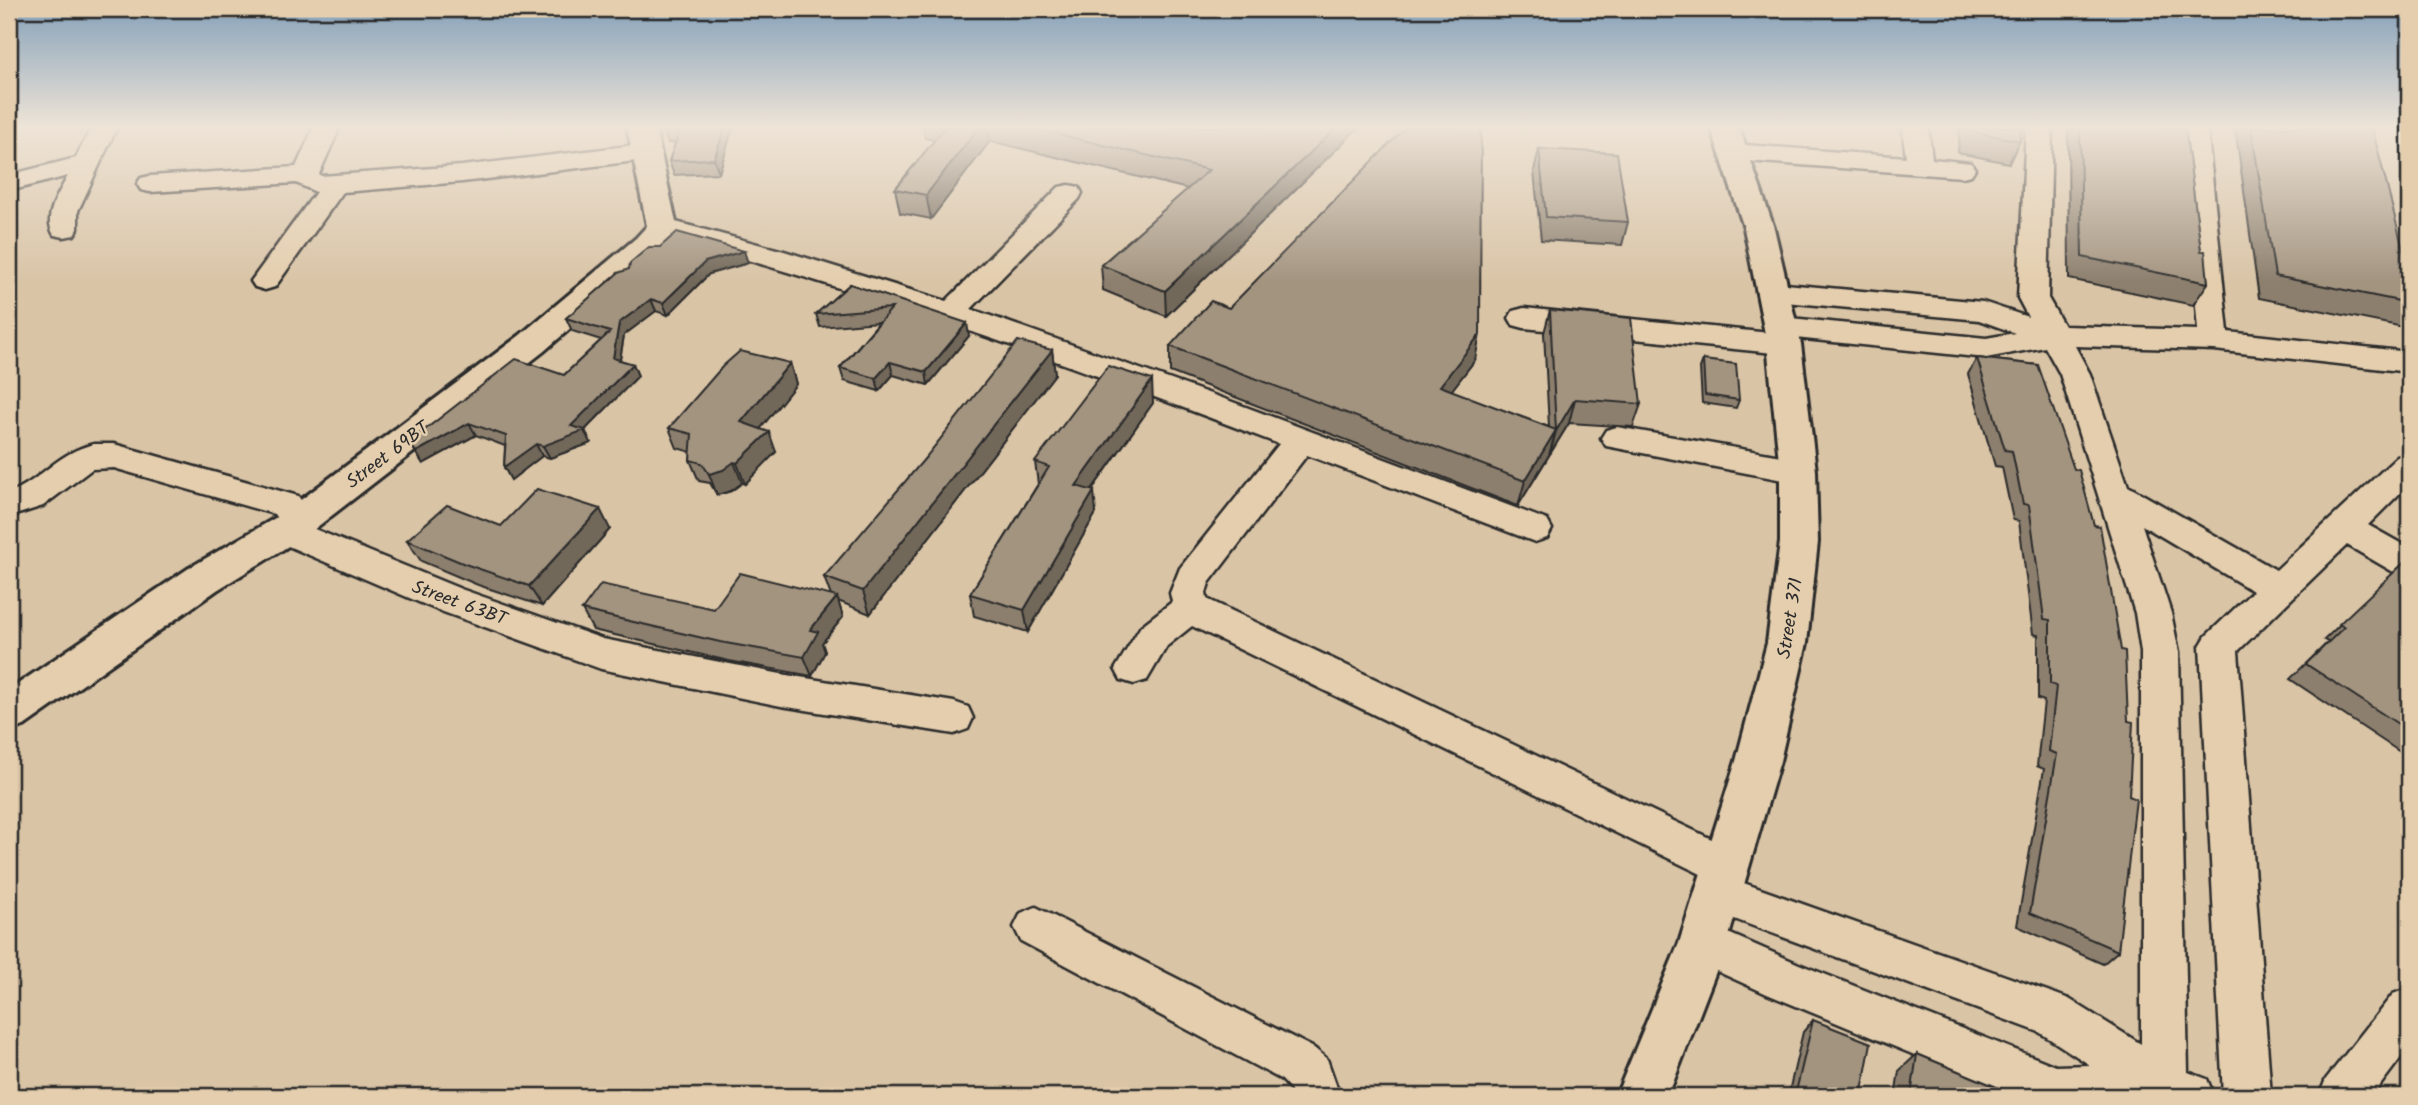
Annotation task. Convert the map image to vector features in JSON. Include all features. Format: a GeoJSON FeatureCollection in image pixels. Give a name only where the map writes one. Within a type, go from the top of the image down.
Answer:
{"type":"FeatureCollection","features":[{"type":"Feature","properties":{"kind":"main road"},"geometry":{"type":"LineString","coordinates":[[653,179],[660,205],[662,227]]}},
{"type":"Feature","properties":{"kind":"main road","name":"Street 371"},"geometry":{"type":"LineString","coordinates":[[1642,1096],[1703,943],[1759,761],[1787,643],[1799,542],[1798,471],[1780,321],[1759,228],[1742,179]]}},
{"type":"Feature","properties":{"kind":"main road","name":"Street 69BT"},"geometry":{"type":"LineString","coordinates":[[9,713],[203,579],[295,524],[531,344],[647,245],[662,227]]}},
{"type":"Feature","properties":{"kind":"street"},"geometry":{"type":"LineString","coordinates":[[9,183],[26,179]]}},
{"type":"Feature","properties":{"kind":"street"},"geometry":{"type":"LineString","coordinates":[[64,229],[64,211],[79,179]]}},
{"type":"Feature","properties":{"kind":"street"},"geometry":{"type":"LineString","coordinates":[[150,184],[235,179]]}},
{"type":"Feature","properties":{"kind":"street"},"geometry":{"type":"LineString","coordinates":[[308,179],[316,184],[335,185],[409,179]]}},
{"type":"Feature","properties":{"kind":"street"},"geometry":{"type":"LineString","coordinates":[[2037,179],[2032,298],[2075,374],[2153,613],[2160,652],[2177,1091]]}},
{"type":"Feature","properties":{"kind":"street"},"geometry":{"type":"LineString","coordinates":[[2199,179],[2214,340]]}},
{"type":"Feature","properties":{"kind":"street"},"geometry":{"type":"LineString","coordinates":[[265,281],[335,185]]}},
{"type":"Feature","properties":{"kind":"street"},"geometry":{"type":"LineString","coordinates":[[952,312],[1069,193]]}},
{"type":"Feature","properties":{"kind":"street"},"geometry":{"type":"LineString","coordinates":[[662,227],[763,252],[952,312],[1090,361],[1535,529]]}},
{"type":"Feature","properties":{"kind":"street"},"geometry":{"type":"LineString","coordinates":[[1524,318],[1780,321],[1986,348],[2054,336],[2214,340],[2409,362]]}},
{"type":"Feature","properties":{"kind":"street"},"geometry":{"type":"LineString","coordinates":[[1617,438],[1798,471]]}},
{"type":"Feature","properties":{"kind":"street"},"geometry":{"type":"LineString","coordinates":[[1300,441],[1193,578],[1188,593],[1191,607],[1721,880],[2053,1015],[2177,1091]]}},
{"type":"Feature","properties":{"kind":"street","name":"Street 63BT"},"geometry":{"type":"LineString","coordinates":[[9,505],[36,494],[76,463],[92,455],[114,456],[286,505],[294,514],[295,532],[300,537],[448,599],[601,654],[781,690],[954,718]]}},
{"type":"Feature","properties":{"kind":"street"},"geometry":{"type":"LineString","coordinates":[[2247,1096],[2218,646],[2409,465]]}},
{"type":"Feature","properties":{"kind":"street"},"geometry":{"type":"LineString","coordinates":[[2113,493],[2279,589]]}},
{"type":"Feature","properties":{"kind":"street"},"geometry":{"type":"LineString","coordinates":[[2344,527],[2409,565]]}},
{"type":"Feature","properties":{"kind":"street"},"geometry":{"type":"LineString","coordinates":[[1134,668],[1154,636],[1191,607]]}},
{"type":"Feature","properties":{"kind":"street"},"geometry":{"type":"LineString","coordinates":[[1036,927],[1298,1064],[1310,1076],[1316,1096]]}},
{"type":"Feature","properties":{"kind":"street"},"geometry":{"type":"LineString","coordinates":[[1703,943],[1783,979],[2056,1090],[2177,1091]]}},
{"type":"Feature","properties":{"kind":"street"},"geometry":{"type":"LineString","coordinates":[[2343,1096],[2409,1010]]}},
{"type":"Feature","properties":{"kind":"building"},"geometry":{"type":"Polygon","coordinates":[[[903,179],[939,179],[926,195],[895,189],[903,179]]]}},
{"type":"Feature","properties":{"kind":"building"},"geometry":{"type":"Polygon","coordinates":[[[1199,179],[1283,179],[1165,291],[1101,265],[1199,179]]]}},
{"type":"Feature","properties":{"kind":"building"},"geometry":{"type":"Polygon","coordinates":[[[1356,179],[1481,179],[1480,334],[1440,386],[1556,430],[1525,481],[1170,346],[1211,301],[1229,308],[1356,179]]]}},
{"type":"Feature","properties":{"kind":"building"},"geometry":{"type":"Polygon","coordinates":[[[1542,179],[1621,179],[1628,222],[1546,217],[1542,179]]]}},
{"type":"Feature","properties":{"kind":"building"},"geometry":{"type":"Polygon","coordinates":[[[2081,179],[2192,179],[2208,283],[2082,257],[2081,179]]]}},
{"type":"Feature","properties":{"kind":"building"},"geometry":{"type":"Polygon","coordinates":[[[2259,179],[2385,179],[2409,273],[2409,303],[2275,276],[2259,179]]]}},
{"type":"Feature","properties":{"kind":"building"},"geometry":{"type":"Polygon","coordinates":[[[677,232],[744,251],[705,262],[663,303],[651,299],[619,323],[613,358],[633,364],[571,426],[585,430],[543,446],[536,444],[504,467],[506,436],[469,423],[416,452],[409,442],[516,359],[564,375],[610,332],[566,318],[618,273],[629,269],[630,263],[649,247],[660,247],[677,232]]]}},
{"type":"Feature","properties":{"kind":"building"},"geometry":{"type":"Polygon","coordinates":[[[850,284],[967,323],[926,372],[890,362],[876,378],[840,368],[892,308],[816,314],[850,284]]]}},
{"type":"Feature","properties":{"kind":"building"},"geometry":{"type":"Polygon","coordinates":[[[1550,310],[1631,318],[1641,404],[1575,399],[1556,431],[1550,310]]]}},
{"type":"Feature","properties":{"kind":"building"},"geometry":{"type":"Polygon","coordinates":[[[1018,341],[1052,350],[863,591],[824,577],[926,457],[1018,341]]]}},
{"type":"Feature","properties":{"kind":"building"},"geometry":{"type":"Polygon","coordinates":[[[740,351],[790,363],[741,422],[769,432],[737,463],[709,474],[702,463],[690,460],[692,434],[669,428],[723,366],[740,351]]]}},
{"type":"Feature","properties":{"kind":"building"},"geometry":{"type":"Polygon","coordinates":[[[1977,358],[2038,365],[2074,469],[2079,470],[2094,525],[2100,526],[2121,650],[2125,651],[2128,721],[2133,722],[2129,796],[2136,799],[2118,951],[2030,913],[2057,754],[2049,751],[2056,686],[2050,684],[2050,620],[2044,619],[2029,505],[2023,504],[2012,451],[2005,450],[1977,358]]]}},
{"type":"Feature","properties":{"kind":"building"},"geometry":{"type":"Polygon","coordinates":[[[1703,360],[1736,364],[1739,400],[1705,395],[1703,360]]]}},
{"type":"Feature","properties":{"kind":"building"},"geometry":{"type":"Polygon","coordinates":[[[1108,366],[1152,380],[1076,486],[1094,491],[1024,610],[970,594],[1049,467],[1035,462],[1108,366]]]}},
{"type":"Feature","properties":{"kind":"building"},"geometry":{"type":"Polygon","coordinates":[[[537,489],[600,509],[529,586],[407,540],[447,505],[501,526],[537,489]]]}},
{"type":"Feature","properties":{"kind":"building"},"geometry":{"type":"Polygon","coordinates":[[[2408,559],[2409,731],[2306,664],[2344,627],[2339,624],[2408,559]]]}},
{"type":"Feature","properties":{"kind":"building"},"geometry":{"type":"Polygon","coordinates":[[[740,573],[837,597],[810,630],[818,632],[804,657],[720,642],[582,610],[601,584],[714,609],[740,573]]]}},
{"type":"Feature","properties":{"kind":"building"},"geometry":{"type":"Polygon","coordinates":[[[1813,1020],[1871,1043],[1861,1096],[1795,1096],[1813,1020]]]}},
{"type":"Feature","properties":{"kind":"building"},"geometry":{"type":"Polygon","coordinates":[[[1917,1054],[2018,1096],[1911,1096],[1917,1054]]]}}]}
